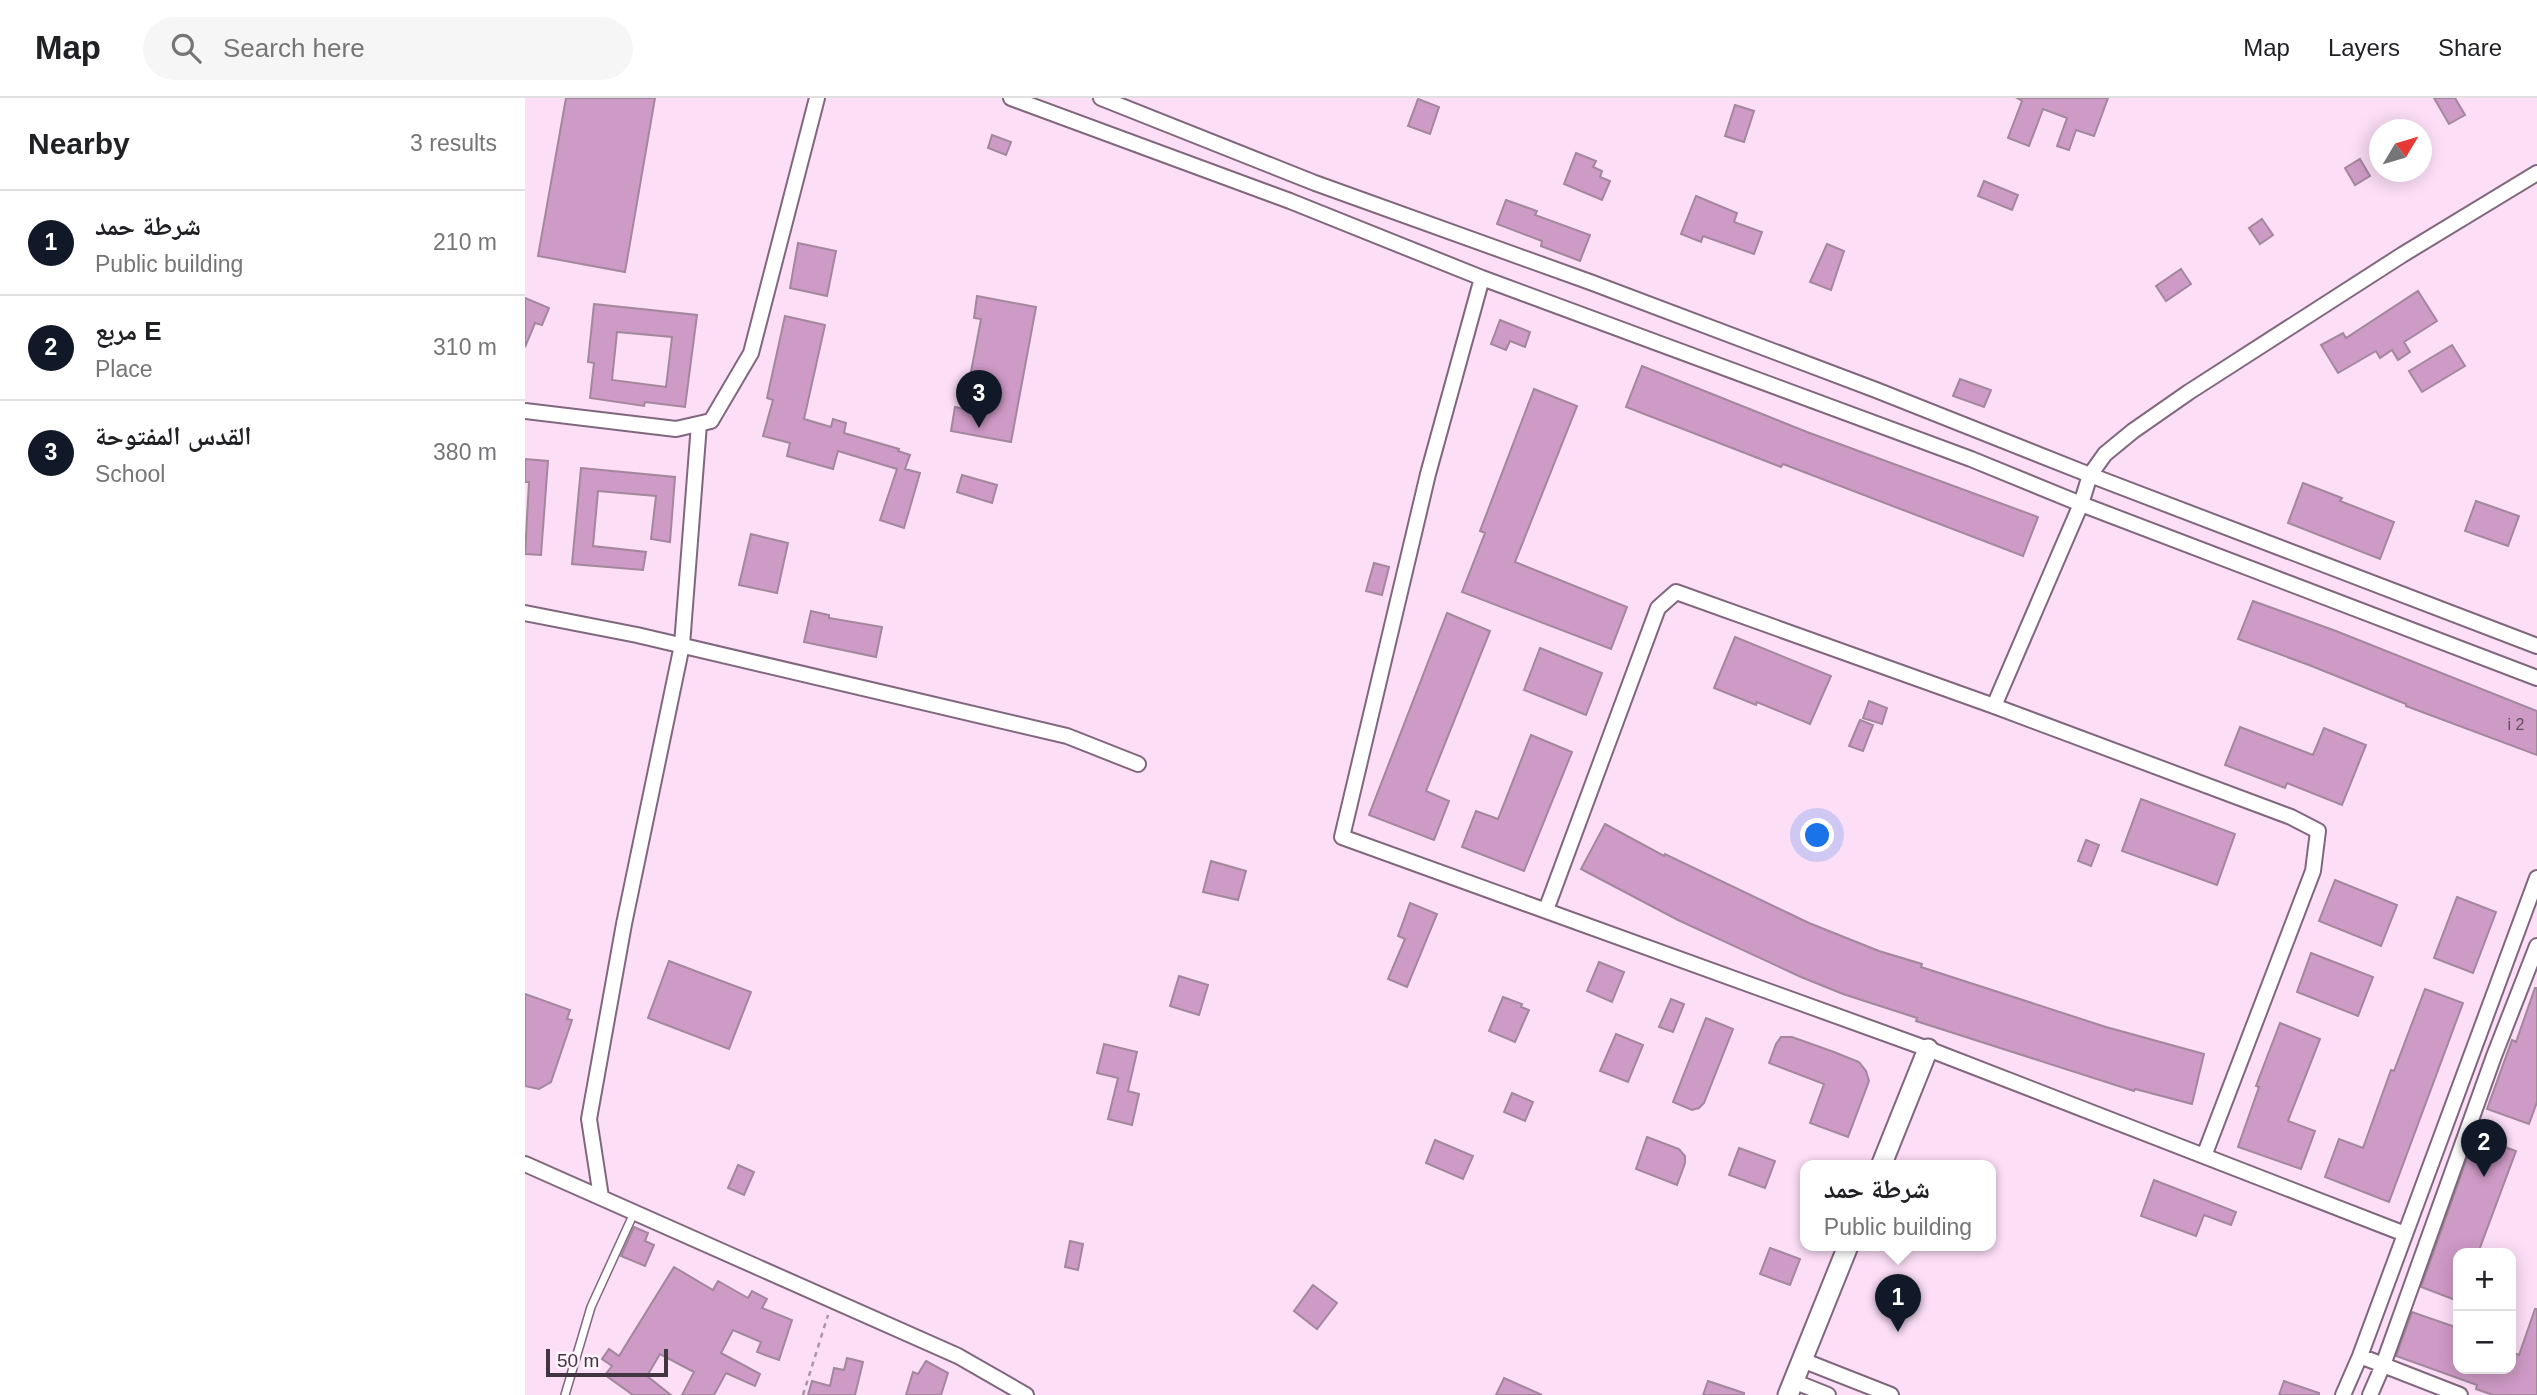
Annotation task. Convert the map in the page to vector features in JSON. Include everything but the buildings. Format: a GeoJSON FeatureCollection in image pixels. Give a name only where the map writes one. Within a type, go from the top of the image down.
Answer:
{"type":"FeatureCollection","features":[{"type":"Feature","properties":{"kind":"street"},"geometry":{"type":"LineString","coordinates":[[525,411],[676,429],[711,421],[751,353],[817,98]]}},
{"type":"Feature","properties":{"kind":"street"},"geometry":{"type":"LineString","coordinates":[[1011,98],[1290,201],[1482,278],[1971,459],[2081,504],[2537,678]]}},
{"type":"Feature","properties":{"kind":"street"},"geometry":{"type":"LineString","coordinates":[[1101,98],[1315,183],[1590,282],[1876,390],[2089,475],[2537,646]]}},
{"type":"Feature","properties":{"kind":"street"},"geometry":{"type":"LineString","coordinates":[[1994,706],[2081,504],[2089,475],[2105,454],[2189,392],[2402,255],[2537,173]]}},
{"type":"Feature","properties":{"kind":"street"},"geometry":{"type":"LineString","coordinates":[[1482,278],[1428,474],[1342,837],[1928,1049],[2405,1234]]}},
{"type":"Feature","properties":{"kind":"street"},"geometry":{"type":"LineString","coordinates":[[601,1197],[589,1119],[624,924],[682,645],[699,424]]}},
{"type":"Feature","properties":{"kind":"street"},"geometry":{"type":"LineString","coordinates":[[1546,910],[1658,608],[1676,592],[1994,706],[2291,817],[2318,831],[2313,872],[2204,1156]]}},
{"type":"Feature","properties":{"kind":"street"},"geometry":{"type":"LineString","coordinates":[[525,612],[682,645],[1067,736],[1138,764]]}},
{"type":"Feature","properties":{"kind":"street"},"geometry":{"type":"LineString","coordinates":[[2343,1395],[2360,1356],[2537,878]]}},
{"type":"Feature","properties":{"kind":"street"},"geometry":{"type":"LineString","coordinates":[[2370,1395],[2537,946]]}},
{"type":"Feature","properties":{"kind":"street"},"geometry":{"type":"LineString","coordinates":[[1883,1160],[1928,1049]]}},
{"type":"Feature","properties":{"kind":"street"},"geometry":{"type":"LineString","coordinates":[[525,1164],[958,1356],[1026,1395]]}},
{"type":"Feature","properties":{"kind":"street"},"geometry":{"type":"LineString","coordinates":[[1828,1395],[1791,1388],[1846,1251]]}},
{"type":"Feature","properties":{"kind":"street"},"geometry":{"type":"LineString","coordinates":[[2360,1356],[2460,1395]]}},
{"type":"Feature","properties":{"kind":"street"},"geometry":{"type":"LineString","coordinates":[[1803,1360],[1891,1395]]}},
{"type":"Feature","properties":{"kind":"lane"},"geometry":{"type":"LineString","coordinates":[[565,1395],[591,1307],[634,1212]]}},
{"type":"Feature","properties":{"kind":"path"},"geometry":{"type":"LineString","coordinates":[[803,1395],[833,1299]]}},
{"type":"Feature","properties":{"kind":"place","name":"القدس المفتوحة"},"geometry":{"type":"Point","coordinates":[979,428]}},
{"type":"Feature","properties":{"kind":"place","name":"مربع E"},"geometry":{"type":"Point","coordinates":[2484,1177]}},
{"type":"Feature","properties":{"kind":"place","name":"شرطة حمد"},"geometry":{"type":"Point","coordinates":[1898,1332]}}]}
